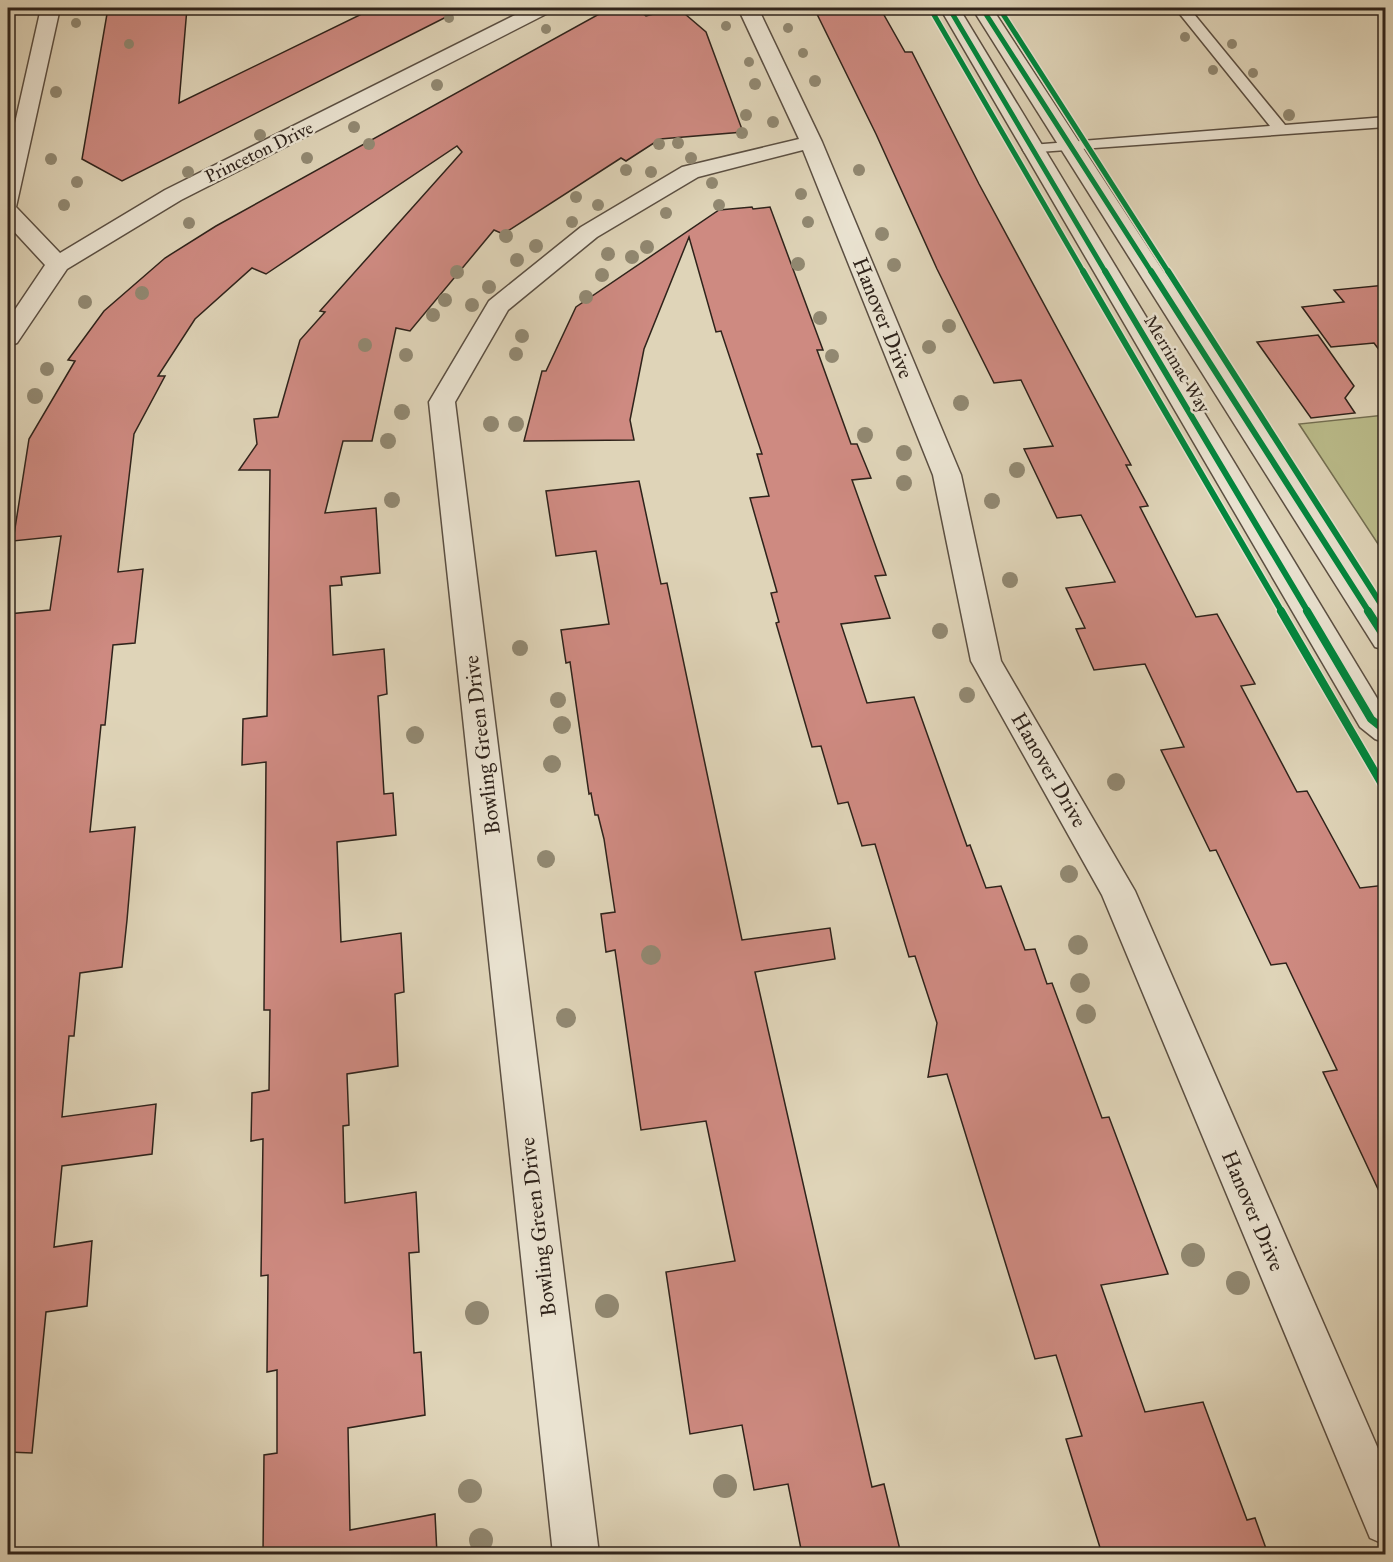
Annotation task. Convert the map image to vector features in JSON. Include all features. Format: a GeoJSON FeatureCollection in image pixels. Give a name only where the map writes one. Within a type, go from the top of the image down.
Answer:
{"type":"FeatureCollection","features":[{"type":"Feature","properties":{"kind":"street"},"geometry":{"type":"LineString","coordinates":[[8,203],[50,8]]}},
{"type":"Feature","properties":{"kind":"street","name":"Princeton Drive"},"geometry":{"type":"LineString","coordinates":[[8,338],[58,264],[173,195],[543,8]]}},
{"type":"Feature","properties":{"kind":"street","name":"Hanover Drive"},"geometry":{"type":"LineString","coordinates":[[748,8],[811,142],[947,476],[986,662],[1118,891],[1386,1522]]}},
{"type":"Feature","properties":{"kind":"street","name":"Merrimac Way"},"geometry":{"type":"LineString","coordinates":[[949,8],[1031,150],[1371,719],[1386,731]]}},
{"type":"Feature","properties":{"kind":"street","name":"Merrimac Way"},"geometry":{"type":"LineString","coordinates":[[982,8],[1386,639]]}},
{"type":"Feature","properties":{"kind":"street","name":"Bowling Green Drive"},"geometry":{"type":"LineString","coordinates":[[576,1554],[442,402],[498,306],[589,232],[690,172],[811,142]]}},
{"type":"Feature","properties":{"kind":"street"},"geometry":{"type":"LineString","coordinates":[[8,212],[58,264]]}},
{"type":"Feature","properties":{"kind":"lane"},"geometry":{"type":"LineString","coordinates":[[1182,8],[1281,130]]}},
{"type":"Feature","properties":{"kind":"lane"},"geometry":{"type":"LineString","coordinates":[[1031,150],[1386,122]]}},
{"type":"Feature","properties":{"kind":"green space"},"geometry":{"type":"Polygon","coordinates":[[[1385,415],[1386,547],[1380,547],[1299,424],[1385,415]]]}},
{"type":"Feature","properties":{"kind":"building"},"geometry":{"type":"Polygon","coordinates":[[[108,8],[187,8],[179,103],[374,8],[464,8],[122,181],[82,159],[108,8]]]}},
{"type":"Feature","properties":{"kind":"building"},"geometry":{"type":"Polygon","coordinates":[[[610,8],[636,8],[646,16],[678,8],[706,32],[743,132],[660,139],[626,161],[621,158],[503,234],[494,230],[410,331],[396,328],[372,441],[343,441],[325,513],[376,508],[380,573],[341,577],[342,585],[330,586],[333,655],[384,649],[387,694],[378,696],[384,794],[393,793],[396,835],[337,842],[341,942],[401,933],[404,992],[395,994],[398,1066],[347,1074],[349,1125],[343,1126],[345,1203],[416,1192],[419,1252],[409,1253],[414,1353],[421,1352],[425,1415],[348,1428],[350,1530],[435,1514],[437,1554],[263,1554],[264,1455],[277,1453],[277,1370],[267,1372],[268,1275],[261,1276],[263,1139],[251,1141],[252,1093],[269,1090],[270,1010],[264,1010],[266,762],[242,765],[243,719],[267,716],[270,470],[239,470],[257,444],[254,419],[278,417],[300,340],[325,312],[320,311],[462,152],[457,146],[266,274],[252,268],[195,319],[158,376],[165,376],[134,434],[118,572],[143,569],[135,643],[113,645],[105,725],[101,725],[90,832],[135,827],[127,920],[122,967],[80,973],[74,1036],[69,1036],[62,1117],[156,1104],[152,1154],[62,1166],[54,1247],[92,1241],[87,1306],[46,1312],[32,1453],[8,1452],[8,614],[50,610],[61,536],[13,541],[29,439],[75,361],[68,360],[104,311],[165,258],[216,226],[610,8]]]}},
{"type":"Feature","properties":{"kind":"building"},"geometry":{"type":"Polygon","coordinates":[[[814,8],[880,8],[905,52],[912,52],[979,184],[1131,465],[1126,465],[1148,506],[1140,507],[1196,617],[1217,614],[1255,684],[1241,686],[1297,792],[1307,791],[1360,888],[1386,885],[1386,1206],[1323,1072],[1337,1070],[1286,963],[1271,965],[1216,850],[1210,851],[1161,750],[1184,747],[1145,664],[1094,670],[1076,629],[1085,628],[1066,588],[1115,582],[1081,515],[1057,518],[1024,449],[1053,446],[1021,380],[994,383],[937,269],[876,134],[814,8]]]}},
{"type":"Feature","properties":{"kind":"building"},"geometry":{"type":"Polygon","coordinates":[[[752,207],[753,209],[770,207],[823,350],[817,350],[851,444],[857,444],[871,478],[852,480],[886,575],[875,576],[890,618],[841,624],[867,703],[914,697],[967,846],[970,845],[986,888],[1001,886],[1025,950],[1035,949],[1047,984],[1052,983],[1102,1118],[1109,1117],[1168,1274],[1101,1285],[1145,1412],[1203,1402],[1247,1520],[1255,1518],[1268,1554],[1102,1554],[1066,1439],[1082,1436],[1056,1355],[1035,1359],[947,1074],[928,1077],[937,1023],[915,956],[909,957],[875,844],[862,846],[848,802],[838,804],[821,746],[812,747],[776,623],[779,622],[771,593],[777,592],[750,498],[769,496],[757,454],[762,454],[721,331],[716,332],[689,237],[644,349],[630,420],[634,440],[524,441],[542,371],[546,371],[576,307],[719,210],[752,207]]]}},
{"type":"Feature","properties":{"kind":"building"},"geometry":{"type":"Polygon","coordinates":[[[1386,285],[1386,359],[1374,343],[1331,347],[1302,307],[1344,302],[1334,290],[1386,285]]]}},
{"type":"Feature","properties":{"kind":"building"},"geometry":{"type":"Polygon","coordinates":[[[1318,335],[1354,386],[1345,398],[1355,413],[1311,418],[1257,342],[1318,335]]]}},
{"type":"Feature","properties":{"kind":"building"},"geometry":{"type":"Polygon","coordinates":[[[639,481],[661,584],[667,583],[742,940],[830,928],[835,959],[755,972],[872,1487],[884,1484],[901,1554],[802,1554],[788,1484],[754,1490],[742,1425],[690,1434],[666,1272],[735,1261],[706,1121],[641,1130],[615,950],[606,952],[601,914],[615,912],[604,839],[598,815],[595,815],[591,793],[589,794],[570,662],[566,663],[561,630],[609,624],[596,551],[556,556],[546,491],[639,481]]]}},
{"type":"Feature","properties":{"kind":"cycle path"},"geometry":{"type":"LineString","coordinates":[[930,8],[1386,791]]}},
{"type":"Feature","properties":{"kind":"cycle path"},"geometry":{"type":"LineString","coordinates":[[949,8],[1371,719],[1386,731]]}},
{"type":"Feature","properties":{"kind":"cycle path"},"geometry":{"type":"LineString","coordinates":[[982,8],[1386,639]]}},
{"type":"Feature","properties":{"kind":"cycle path"},"geometry":{"type":"LineString","coordinates":[[999,8],[1386,612]]}}]}
